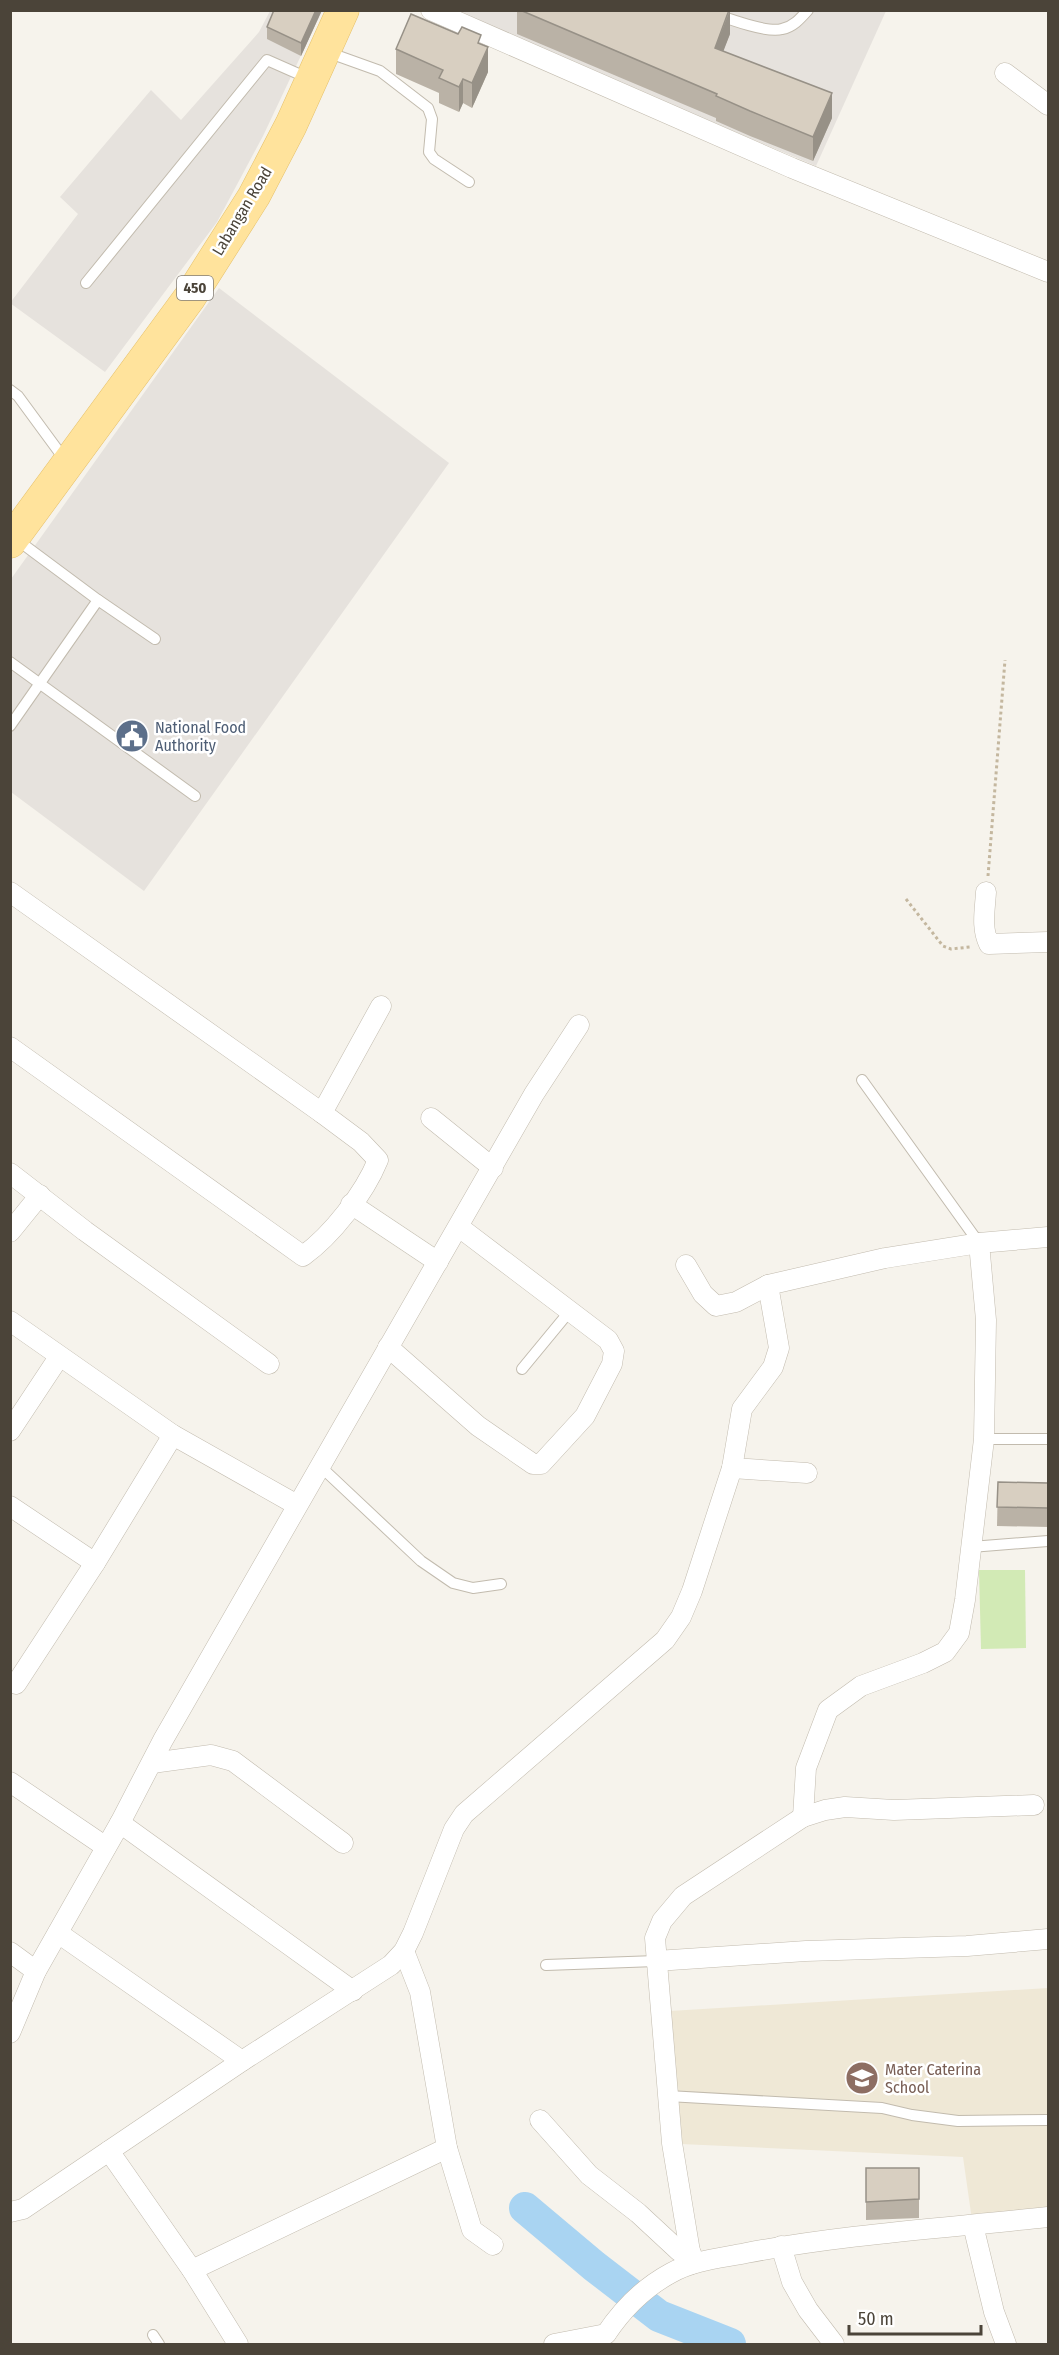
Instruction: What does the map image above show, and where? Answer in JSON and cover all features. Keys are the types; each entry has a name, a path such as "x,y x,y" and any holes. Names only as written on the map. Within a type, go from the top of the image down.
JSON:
{"main road":[{"name":"Labangan Road","path":"12,540 66,463 190,297 254,196 291,125 343,10"}],"street":[{"path":"430,10 792,168 1048,272"},
{"path":"1005,73 1048,105"},
{"path":"10,892 322,1113 360,1142 378,1160 370,1179 321,1243 303,1256 10,1047"},
{"path":"986,892 984,926 989,944 1048,942"},
{"path":"322,1113 381,1006"},
{"path":"10,2033 36,1971 152,1762 534,1094 579,1025"},
{"path":"431,1118 493,1168"},
{"path":"10,1173 85,1231 269,1364"},
{"path":"10,1232 40,1195"},
{"path":"351,1204 438,1262"},
{"path":"388,1347 478,1426 533,1464 541,1464 585,1416 612,1364 614,1351 608,1340 459,1227"},
{"path":"686,1265 703,1294 716,1306 736,1302 768,1285 885,1258 979,1244 1048,1237"},
{"path":"803,1817 806,1768 828,1710 861,1686 923,1663 945,1652 959,1633 984,1439 986,1320 979,1244"},
{"path":"17,2210 391,1965 404,1951 413,1933 454,1829 464,1814 665,1640 681,1617 732,1468 742,1409 773,1367 779,1348 768,1285"},
{"path":"10,1321 172,1435 297,1506"},
{"path":"10,1431 59,1357"},
{"path":"16,1684 95,1563 172,1435"},
{"path":"732,1468 807,1473"},
{"path":"10,1506 95,1563"},
{"path":"152,1762 211,1755 233,1761 343,1843"},
{"path":"10,1782 106,1846"},
{"path":"692,2259 675,2162 656,1961 655,1938 662,1921 683,1896 803,1817 825,1810 845,1807 894,1810 1034,1805"},
{"path":"120,1823 353,1990"},
{"path":"58,1933 242,2061"},
{"path":"656,1961 967,1946 1048,1939"},
{"path":"404,1951 420,1992 447,2148 472,2229 493,2245"},
{"path":"10,1952 36,1971"},
{"path":"540,2120 590,2175 638,2213 679,2251 692,2259"},
{"path":"192,2270 447,2148"},
{"path":"109,2151 192,2270 238,2344"},
{"path":"554,2344 608,2339 619,2313 692,2259 881,2233 1048,2217"},
{"path":"974,2225 993,2312 1006,2344"},
{"path":"782,2246 792,2282 808,2310 834,2344"}],"lane":[{"path":"705,10 748,25 780,30 797,23 808,10"},
{"path":"324,51 380,71 428,108 432,119 429,152 434,159 469,182"},
{"path":"86,283 267,60 311,80"},
{"path":"10,390 18,396 66,463"},
{"path":"12,540 155,639"},
{"path":"10,726 98,600"},
{"path":"10,662 195,796"},
{"path":"862,1080 979,1244"},
{"path":"522,1369 569,1312"},
{"path":"984,1439 1048,1439"},
{"path":"320,1466 421,1561 453,1583 473,1588 501,1584"},
{"path":"971,1547 1048,1541"},
{"path":"546,1965 656,1961"},
{"path":"668,2096 882,2108 912,2115 958,2121 1048,2120"}],"path":[{"path":"986,892 1005,660"},
{"path":"906,900 943,946 951,949 989,944"}],"shaded area":[{"path":"270,11 322,11 263,136 217,222 105,372 10,303 78,214 60,197 151,90 181,120 259,32"},
{"path":"448,11 886,11 816,166"},
{"path":"219,288 449,463 144,891 11,792 11,579"},
{"name":"Mater Caterina School","path":"1048,1988 1048,2212 972,2220 963,2157 681,2144 670,2011"}],"green space":[{"path":"979,1570 1025,1570 1026,1648 981,1649"}],"building":[{"path":"274,10 316,10 301,43 267,27"},
{"path":"520,10 729,10 715,48 832,93 813,137"},
{"path":"411,14 458,34 462,27 481,35 478,43 488,47 472,83 463,79 459,87 439,78 443,70 396,49"},
{"path":"998,1482 1048,1483 1048,1508 997,1507"},
{"path":"866,2168 919,2168 919,2199 866,2202"}],"waterway":[{"path":"525,2208 594,2266 659,2316 730,2344"}],"place":[{"name":"National Food Authority","path":"132,736"},
{"name":"Mater Caterina School","path":"862,2078"}]}
